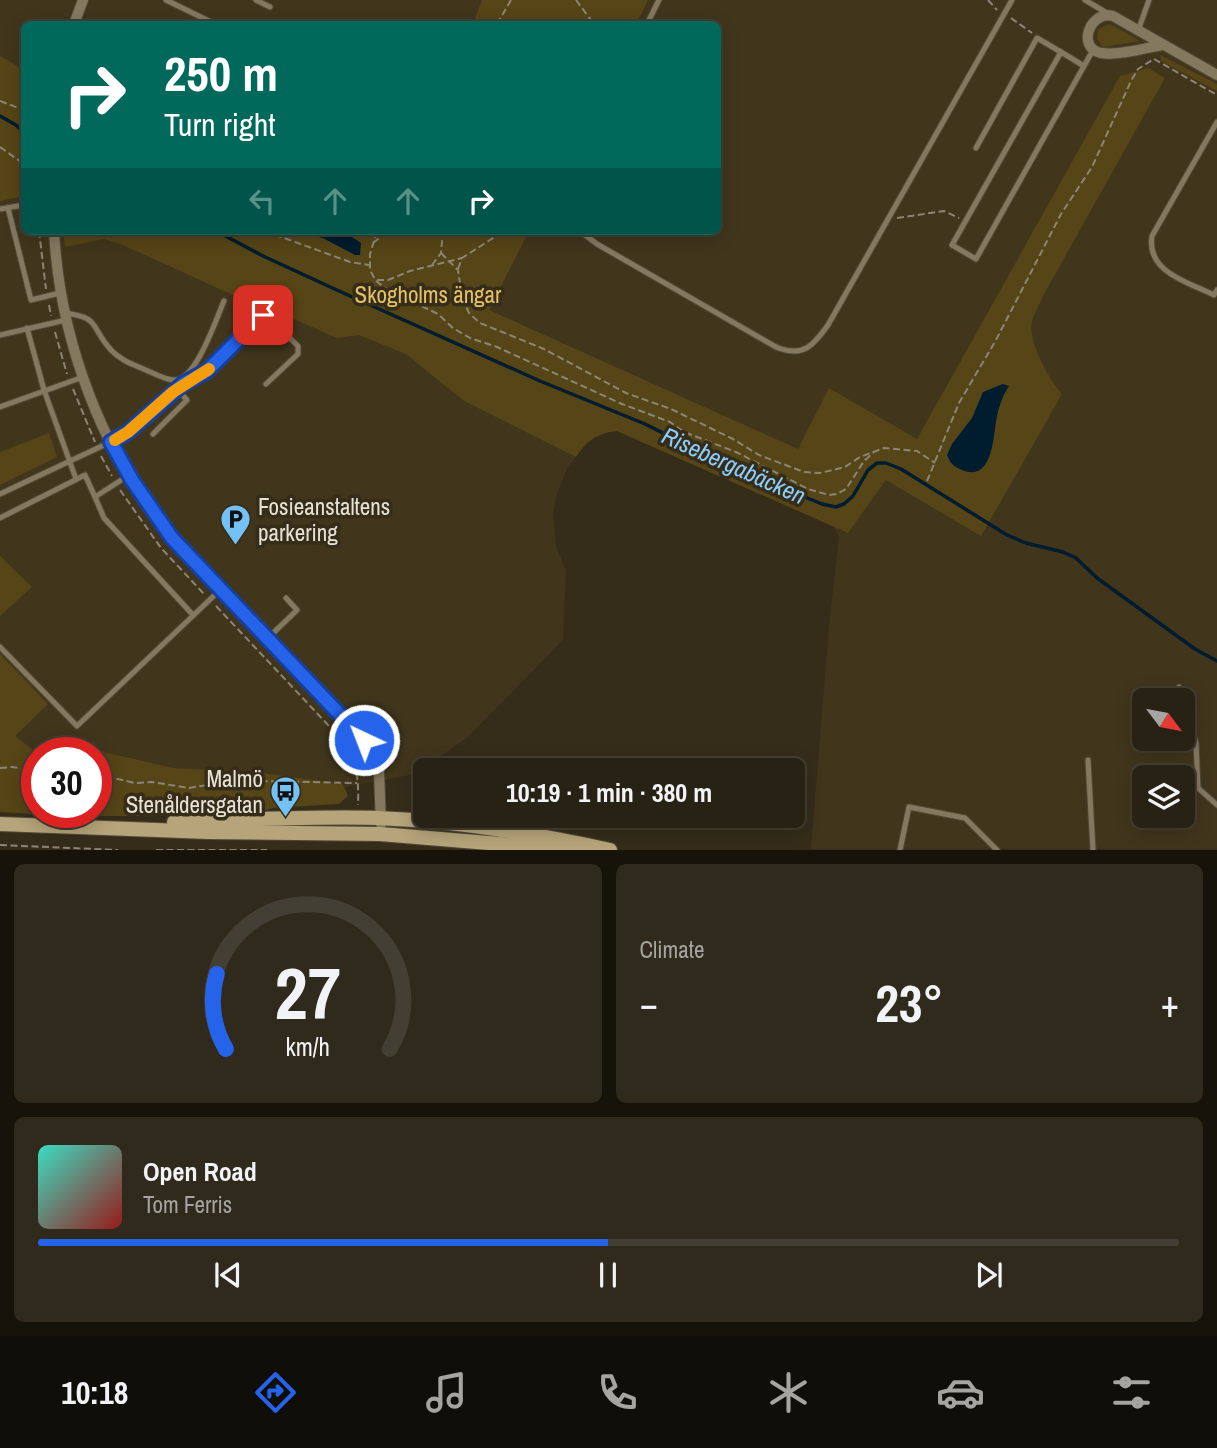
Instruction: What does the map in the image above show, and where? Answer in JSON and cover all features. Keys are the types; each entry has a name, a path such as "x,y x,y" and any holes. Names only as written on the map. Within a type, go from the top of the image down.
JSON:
{"main road":[{"path":"112,825 286,818 381,818 552,837 610,849"},
{"path":"0,824 21,825"},
{"path":"112,828 380,834 573,849"}],"street":[{"path":"75,21 83,0"},
{"path":"1158,46 1104,54 1093,50 1087,39 1091,25 1101,15 1113,16 1158,46 1217,75"},
{"path":"54,235 65,316 83,377 111,442 129,475 172,538 364,740 379,772 380,834"}],"lane":[{"path":"166,0 209,21"},
{"path":"256,0 270,7"},
{"path":"648,21 659,0"},
{"path":"585,235 776,347 788,352 798,352 818,339 828,325 1012,0"},
{"path":"1085,0 1113,16"},
{"path":"1138,31 1149,0"},
{"path":"976,148 1037,38 1084,66"},
{"path":"1061,52 952,245 976,259 1093,50"},
{"path":"1217,122 1152,236 1151,244 1152,253 1161,268 1214,295 1217,290"},
{"path":"0,209 21,206"},
{"path":"8,208 31,300 60,293"},
{"path":"0,335 65,316 83,315 92,320 105,344 126,362 174,380 185,377 195,365 224,301"},
{"path":"0,494 128,432 177,389 207,371 258,318 267,315 299,350 266,384"},
{"path":"27,328 44,390 76,480"},
{"path":"0,407 83,377"},
{"path":"153,434 187,400 177,389"},
{"path":"0,518 85,475 104,517 193,615"},
{"path":"94,497 129,475"},
{"path":"0,647 77,726 220,590"},
{"path":"267,639 297,610 286,598"},
{"path":"1179,687 1196,743 1198,788 1217,805"},
{"path":"1088,760 1093,849"},
{"path":"900,849 909,807 965,818 997,849"}],"path":[{"path":"499,21 512,0"},
{"path":"576,0 592,21"},
{"path":"988,0 1004,14 1025,26 1037,38"},
{"path":"927,481 937,451 959,403 1006,321 1061,214 1092,167 1131,81 1138,69 1154,60 1158,46"},
{"path":"1154,60 1217,95"},
{"path":"0,101 21,109"},
{"path":"0,147 21,162"},
{"path":"889,219 944,211 965,222"},
{"path":"276,235 350,262 370,265"},
{"path":"376,235 370,270 376,280 388,290 438,314 453,328 470,338 497,347 622,404 670,422 684,432 736,453 785,478 829,495 846,489 864,461 874,452"},
{"path":"373,243 383,235"},
{"path":"432,265 441,253 443,235"},
{"path":"376,280 396,278 462,258 498,235"},
{"path":"441,253 458,270"},
{"path":"462,258 458,270 462,297 469,313 480,323 544,349 626,393 671,409 733,439 759,455 804,472 820,473 845,467 884,448 917,451 935,463"},
{"path":"0,768 21,768"},
{"path":"112,778 135,783 152,782 189,788 207,785 232,789 257,781 358,783"},
{"path":"0,845 118,849"},
{"path":"156,849 267,849"}],"shaded area":[{"path":"0,0 1217,0 1217,849 811,849 839,536 834,527 822,521 616,431 602,432 585,444 567,469 557,494 553,514 556,547 566,570 563,640 468,737 438,758 413,758 413,774 277,800 112,756 112,737 21,737 21,809 0,808"}],"green space":[{"path":"482,0 648,0 638,21 474,21"},
{"path":"1110,24 1140,41 1103,47 1097,39 1098,29"},
{"path":"1160,55 1217,84 1217,91 1161,61"},
{"path":"0,56 21,68 21,197 0,201"},
{"name":"Skogholms ängar","path":"1148,68 1165,78 1034,315 1031,330 1036,349 1062,394 981,536 886,480 848,533 617,431 593,439 576,457 464,401 406,354 359,335 337,338 246,298 243,305 234,301 235,296 104,239 65,247 64,235 527,235 489,310 798,449 829,388 917,439 1120,76"},
{"path":"49,433 57,457 0,485 0,452"},
{"path":"0,556 32,587 0,616"},
{"path":"0,654 48,704 15,736 21,741 21,813 0,812"},
{"path":"112,754 173,768 254,772 343,784 348,796 339,804 181,816 112,816"}],"water":[{"path":"310,235 349,235 361,243 360,255 355,255 323,238"},
{"path":"1003,384 1009,386 999,408 993,444 986,463 980,470 973,472 957,468 947,455 952,444 972,418 983,392"}],"waterway":[{"name":"Risebergabäcken","path":"0,116 21,130"},
{"name":"Risebergabäcken","path":"224,235 339,291 540,381 645,424 721,462 752,472 771,483 822,504 836,507 844,504 853,496 868,470 877,463 886,463 901,469 1007,535 1076,558 1097,578 1195,649 1217,661"}],"slow traffic":[{"path":"115,440 183,384 209,369"}],"place":[{"name":"Fosieanstaltens parkering","path":"235,546"},
{"name":"Malmö Stenåldersgatan","path":"286,818"}],"route":[{"path":"263,315 207,371 183,384 128,432 111,442 132,480 172,538 364,740"}]}
